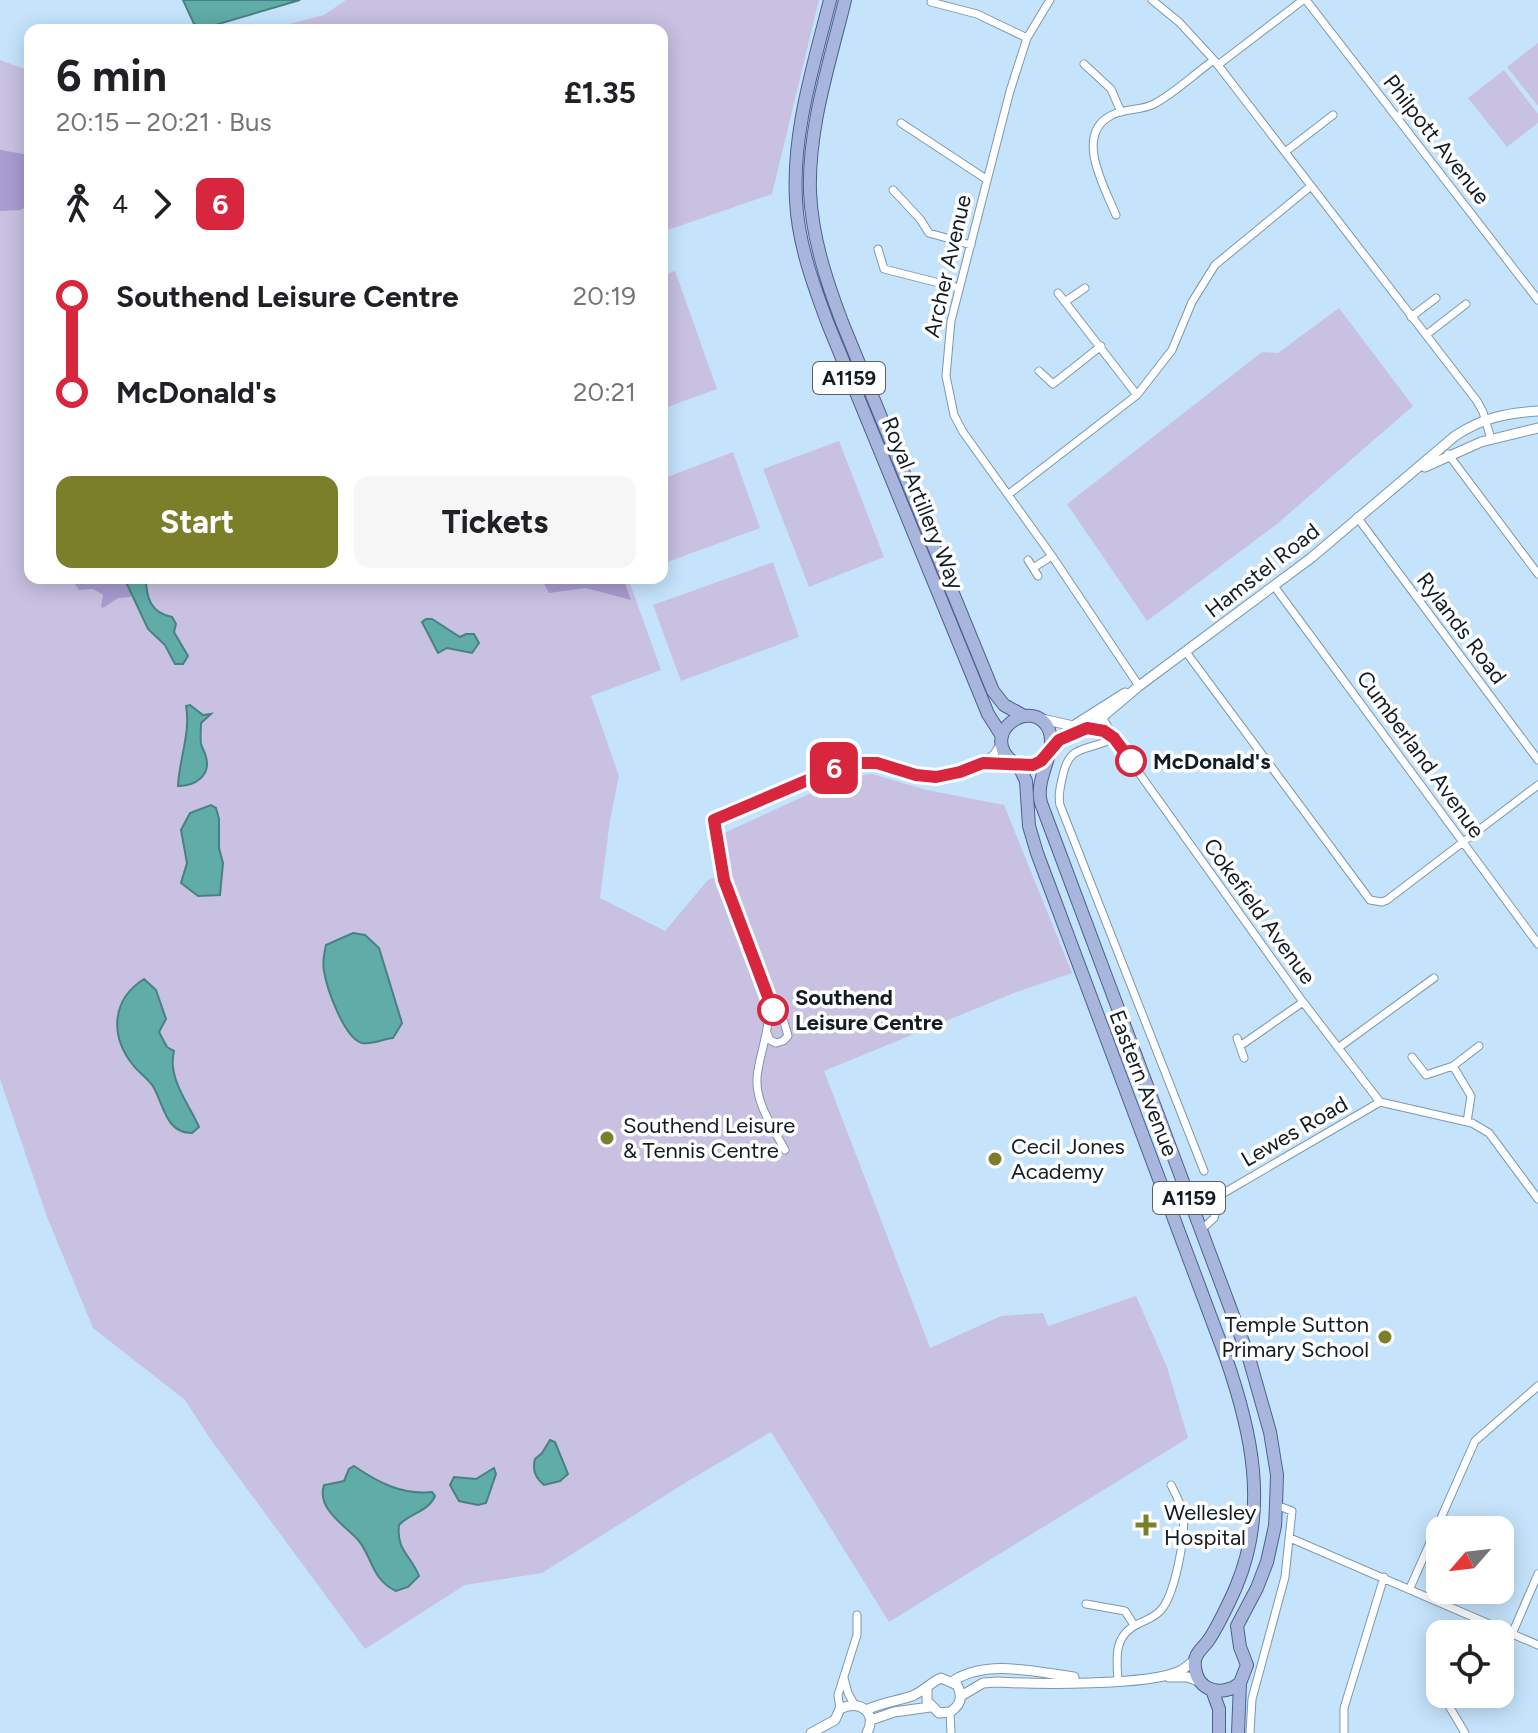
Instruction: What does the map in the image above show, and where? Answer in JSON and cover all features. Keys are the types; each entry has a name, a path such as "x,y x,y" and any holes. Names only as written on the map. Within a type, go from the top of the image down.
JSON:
{"main road":[{"name":"Royal Artillery Way","path":"830,0 803,117 797,158 796,199 810,277 1001,740"},
{"name":"Royal Artillery Way","path":"845,0 824,82 812,156 812,213 821,263 842,322 993,691 1004,705 1028,716"},
{"path":"1001,740 1010,722 1028,716 1043,722 1049,732 1048,753 1033,765 1016,764"},
{"name":"Eastern Avenue","path":"1001,740 1003,751 1016,764 1026,781 1029,826 1037,853 1225,1355 1246,1420 1256,1486 1251,1539 1235,1589 1195,1660"},
{"name":"Eastern Avenue","path":"1048,753 1040,781 1040,798 1264,1407 1277,1475 1275,1526 1267,1562 1237,1626 1247,1665 1240,1683 1238,1733"},
{"path":"1207,1642 1226,1639 1240,1647"},
{"path":"1195,1660 1196,1673 1201,1682 1212,1690 1219,1709 1219,1733"},
{"path":"1212,1690 1230,1690 1240,1683"}],"street":[{"name":"Archer Avenue","path":"1050,0 1027,38 986,179 946,352 948,395 963,432 1052,556 1139,686"},
{"path":"1152,0 1179,22 1216,62 1477,401 1491,439"},
{"path":"1116,215 1094,160 1092,144 1100,125 1111,115 1150,106 1304,0"},
{"name":"Philpott Avenue","path":"1304,0 1538,300"},
{"path":"931,2 984,16 1027,38"},
{"path":"1084,64 1111,89 1121,112"},
{"path":"1285,152 1333,115"},
{"path":"901,123 986,179"},
{"path":"1009,494 1137,395 1172,350 1192,302 1215,265 1311,186"},
{"path":"893,190 929,233 971,245"},
{"path":"878,249 884,269 959,288"},
{"path":"1066,301 1085,288"},
{"path":"1058,293 1137,395"},
{"path":"1411,317 1436,298"},
{"path":"1426,335 1466,304"},
{"path":"1039,371 1053,384 1101,346"},
{"name":"Hamstel Road","path":"1048,753 1059,740 1104,716 1139,686 1274,586 1443,445 1485,419 1538,411"},
{"name":"Hamstel Road","path":"1405,479 1448,454 1491,439 1538,428"},
{"path":"1443,445 1538,574"},
{"name":"Rylands Road","path":"1357,517 1538,760"},
{"path":"1033,568 1052,556"},
{"path":"1028,560 1038,576"},
{"name":"Cumberland Avenue","path":"1274,586 1538,944"},
{"path":"1186,652 1365,897 1377,903 1387,900 1538,785"},
{"name":"Hamstel Road","path":"1086,724 1111,702 1139,686"},
{"path":"1028,716 1073,726 1086,724 1114,738"},
{"name":"Cokefield Avenue","path":"1104,716 1114,738 1303,1002 1380,1102"},
{"path":"1114,738 1067,758 1059,791 1060,805 1204,1171"},
{"path":"767,1032 770,1040 776,1043 788,1036 784,1022 768,1002 724,880 714,820 848,763 877,763 916,775 936,777 960,772 983,763 994,754 1001,740"},
{"path":"983,763 1016,764"},
{"path":"1338,1048 1434,978"},
{"path":"768,1002 758,1090 767,1116 785,1150"},
{"path":"1244,1058 1238,1042 1303,1002"},
{"path":"1412,1057 1425,1075 1453,1066 1479,1046"},
{"path":"1453,1066 1471,1096 1467,1122"},
{"path":"1380,1102 1467,1122 1489,1133 1538,1199"},
{"name":"Lewes Road","path":"1201,1230 1214,1218 1222,1194 1380,1102"},
{"path":"1410,1588 1475,1441 1538,1386"},
{"path":"1118,1681 1117,1648 1121,1637 1134,1625 1154,1616 1166,1603 1183,1543 1183,1514 1171,1485"},
{"name":"Eastern Avenue","path":"1250,1733 1250,1708 1285,1577 1290,1538 1292,1511 1276,1505"},
{"path":"1290,1538 1481,1620"},
{"path":"1514,1629 1538,1574"},
{"path":"1344,1733 1342,1716 1350,1683 1384,1577"},
{"path":"1086,1604 1125,1611 1134,1625"},
{"path":"811,1733 835,1720 840,1709 838,1695 857,1635 857,1615"},
{"path":"1514,1635 1538,1645"},
{"path":"927,1689 930,1707 939,1713 950,1712 956,1709 961,1696 983,1683 1118,1681 1155,1677 1178,1672 1195,1660"},
{"path":"953,1681 965,1673 983,1668 1105,1681"},
{"path":"844,1676 854,1704 869,1715 930,1707"},
{"path":"1155,1677 1188,1677 1201,1682"},
{"path":"869,1715 927,1689 935,1680 953,1681 961,1696"},
{"path":"840,1709 854,1704"},
{"path":"1450,1708 1465,1733"},
{"path":"950,1712 951,1733"},
{"path":"867,1733 869,1715"},
{"path":"835,1720 838,1732"}],"shaded area":[{"path":"183,0 300,0 219,24 194,24"},
{"path":"346,0 819,0 772,194 668,230 668,24 289,24 324,15"},
{"path":"1538,43 1538,106 1507,67"},
{"path":"0,60 24,69 24,584 630,584 661,670 591,696 619,776 600,898 665,931 708,880 728,872 724,833 844,778 872,774 927,790 1004,805 1072,973 1014,993 824,1071 930,1348 1001,1316 1043,1313 1048,1326 1136,1296 1167,1367 1188,1438 889,1622 771,1432 542,1573 465,1585 365,1649 185,1400 93,1328 47,1217 0,1079"},
{"path":"1504,70 1538,114 1538,123 1507,147 1468,98"},
{"path":"0,150 24,154 24,208 0,211"},
{"path":"675,271 717,389 668,407 668,274"},
{"path":"1339,308 1413,406 1277,524 1147,621 1067,504 1262,352 1278,353"},
{"path":"839,441 884,557 809,587 763,469"},
{"path":"733,452 760,528 668,562 668,477"},
{"path":"773,562 799,637 681,681 653,605"},
{"path":"75,584 129,584 132,594 118,598 103,608 103,595 93,589 79,590"},
{"path":"127,584 146,584 151,604 159,612 172,617 176,624 174,632 188,656 183,664 175,664 165,645 148,629"},
{"path":"544,584 625,584 631,600 586,588 549,593"},
{"path":"432,619 460,637 474,634 479,643 472,653 447,648 438,653 422,622"},
{"path":"190,705 203,715 211,714 201,723 201,744 207,763 204,774 196,782 178,786 187,726 186,706"},
{"path":"211,805 216,808 219,819 219,848 223,863 220,895 198,896 181,883 187,863 181,830 190,813"},
{"path":"353,933 365,935 379,948 402,1023 393,1038 374,1043 362,1043 355,1039 343,1023 333,1000 323,968 326,945"},
{"path":"144,979 156,990 166,1019 159,1032 167,1047 174,1051 176,1081 199,1127 192,1133 183,1132 171,1124 154,1088 133,1065 120,1042 120,1008 125,997"},
{"path":"550,1440 555,1442 568,1474 560,1481 544,1485 535,1474 534,1463"},
{"path":"354,1466 391,1486 411,1492 432,1492 435,1496 428,1506 399,1525 402,1547 419,1576 408,1587 396,1591 382,1581 359,1541 324,1502 324,1485 344,1481 349,1469"},
{"path":"494,1468 496,1474 486,1503 478,1505 459,1501 450,1485 454,1477 476,1479"}],"bus line":[{"name":"6","path":"773,1010 724,880 714,820 839,765 857,761 877,763 916,775 936,777 983,763 1033,765 1041,761 1059,740 1087,728 1104,731 1114,738 1131,761"}],"place":[{"name":"McDonald's","path":"1131,761"},
{"name":"Southend Leisure Centre","path":"773,1010"},
{"name":"Southend Leisure & Tennis Centre","path":"607,1138"},
{"name":"Cecil Jones Academy","path":"995,1159"},
{"name":"Temple Sutton Primary School","path":"1385,1337"},
{"name":"Wellesley Hospital","path":"1146,1525"}]}
